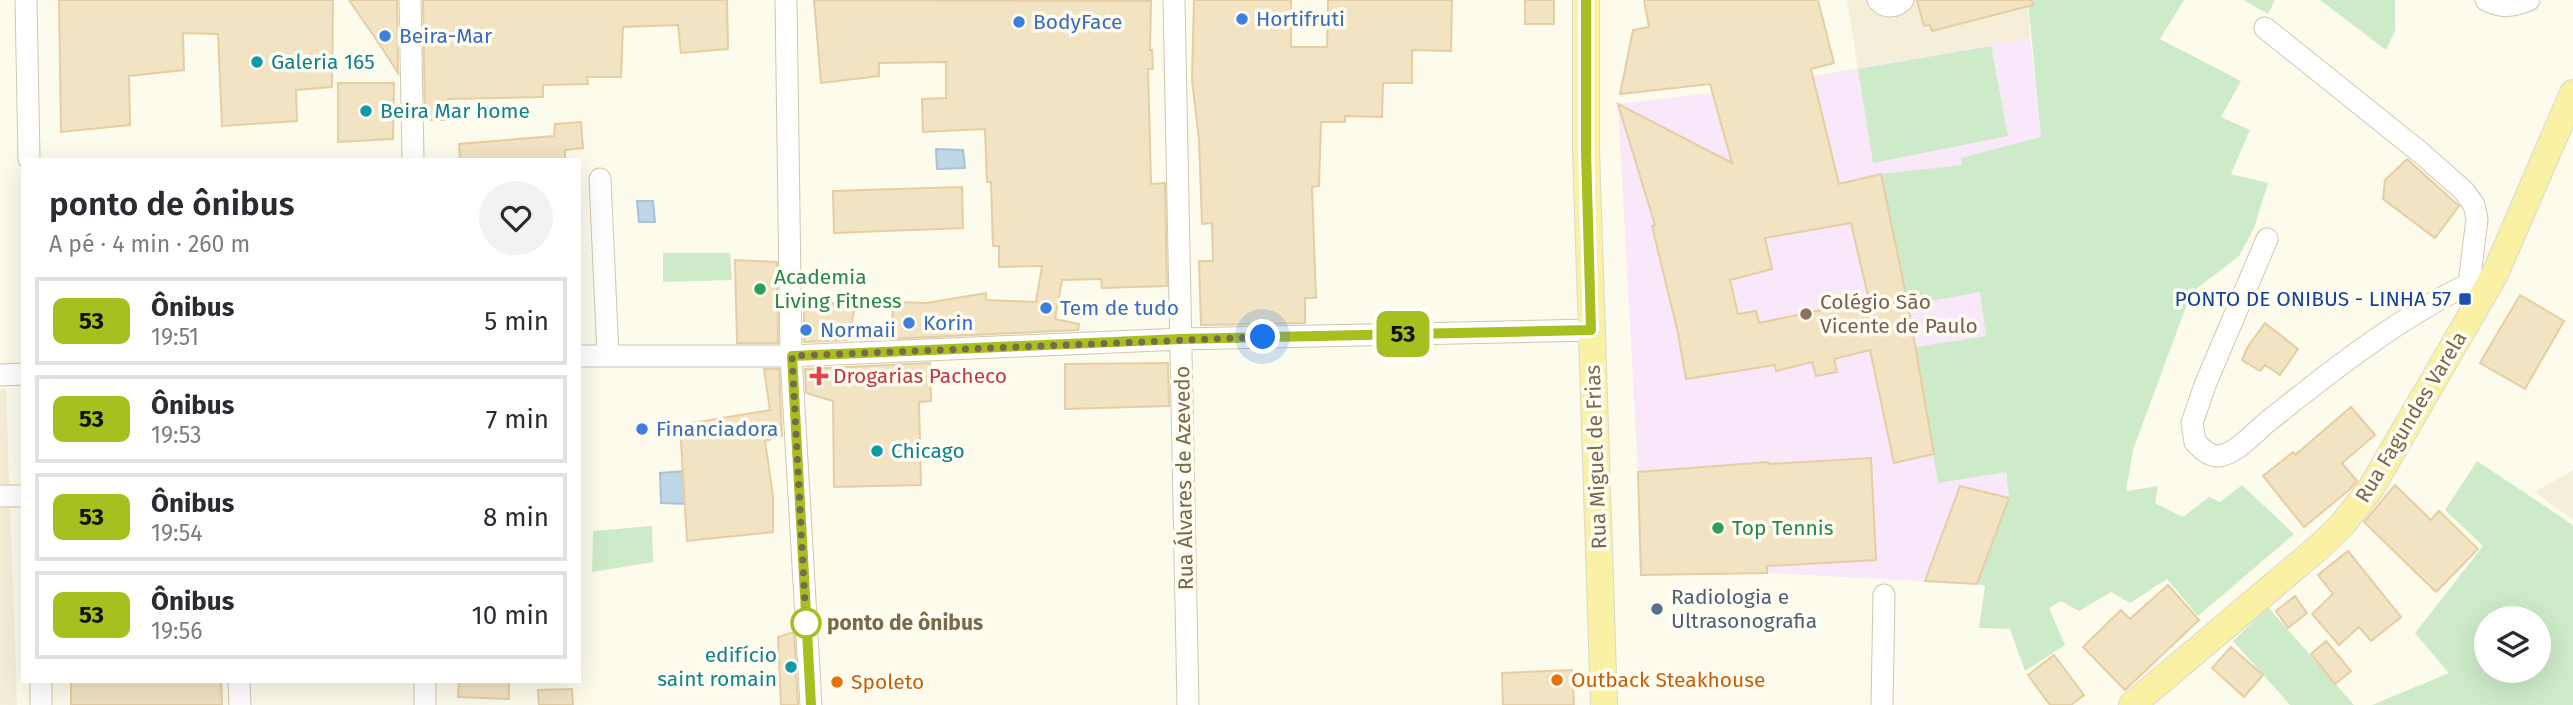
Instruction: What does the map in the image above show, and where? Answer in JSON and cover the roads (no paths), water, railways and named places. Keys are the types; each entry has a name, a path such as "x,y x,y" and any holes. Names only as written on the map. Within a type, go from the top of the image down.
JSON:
{"main road":[{"name":"Rua Miguel de Frias","path":"1586,0 1586,151 1605,705"},
{"name":"Rua Fagundes Varela","path":"2133,705 2300,563 2351,515 2371,488 2477,288 2503,258 2572,100"}],"street":[{"path":"26,0 29,158"},
{"path":"410,0 412,158"},
{"path":"786,0 792,356 811,705"},
{"name":"Rua Álvares de Azevedo","path":"1174,0 1188,705"},
{"path":"1878,0 1886,6 1903,0"},
{"path":"2486,0 2499,6 2516,5 2529,0"},
{"path":"2265,28 2421,153 2463,191 2474,205 2477,219 2477,288 2416,312 2315,383 2243,442 2216,456 2207,453 2195,442 2192,423 2224,337 2267,239"},
{"path":"600,179 608,356"},
{"path":"581,356 792,356 1181,339 1591,330"},
{"path":"0,375 21,374"},
{"path":"0,496 21,496"},
{"path":"1882,705 1885,595"},
{"path":"41,683 41,705"},
{"path":"239,683 240,705"},
{"path":"425,683 425,705"}],"water":[{"path":"936,149 963,150 965,168 937,169"},
{"path":"637,201 653,201 655,222 639,222"},
{"path":"685,471 689,504 661,503 660,473"}],"place":[{"name":"Hortifruti","path":"1242,19"},
{"name":"BodyFace","path":"1019,22"},
{"name":"Beira-Mar","path":"385,36"},
{"name":"Galeria 165","path":"257,62"},
{"name":"Beira Mar home","path":"366,111"},
{"name":"Academia Living Fitness","path":"760,289"},
{"name":"PONTO DE ONIBUS - LINHA 57","path":"2465,299"},
{"name":"Tem de tudo","path":"1046,308"},
{"name":"Colégio São Vicente de Paulo","path":"1806,314"},
{"name":"Korin","path":"909,323"},
{"name":"Normaii","path":"806,330"},
{"name":"Drogarias Pacheco","path":"819,376"},
{"name":"Financiadora","path":"642,429"},
{"name":"Chicago","path":"877,451"},
{"name":"Top Tennis","path":"1718,528"},
{"name":"Radiologia e Ultrasonografia","path":"1657,609"},
{"name":"ponto de ônibus","path":"806,623"},
{"name":"edifício saint romain","path":"791,667"},
{"name":"Outback Steakhouse","path":"1557,680"},
{"name":"Spoleto","path":"837,682"}]}
